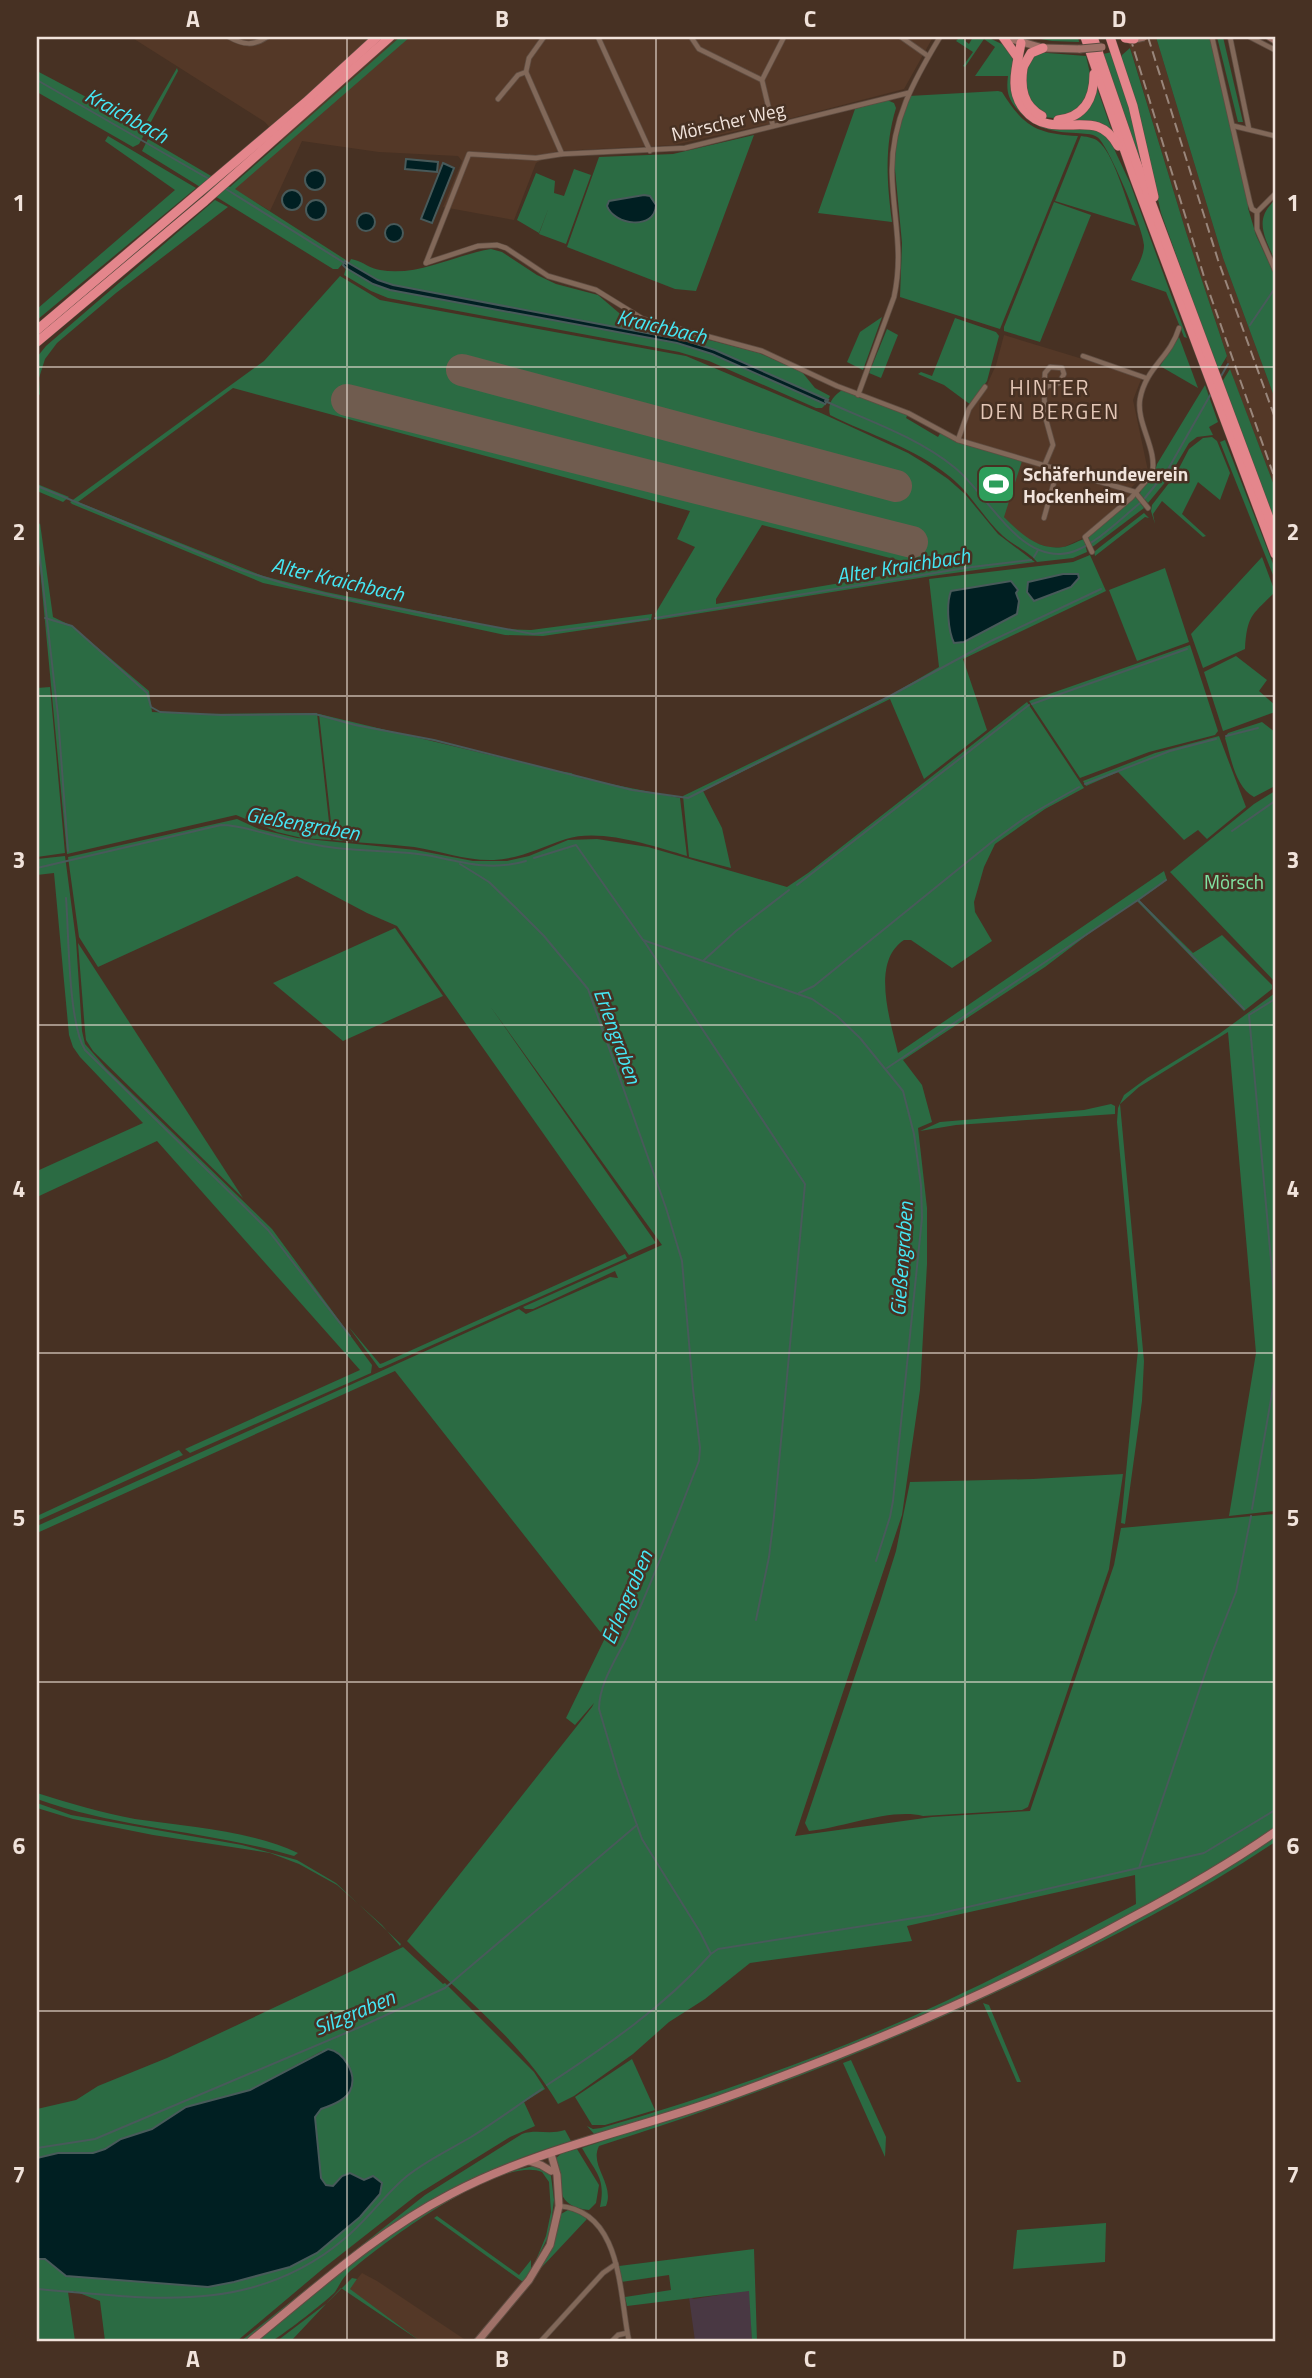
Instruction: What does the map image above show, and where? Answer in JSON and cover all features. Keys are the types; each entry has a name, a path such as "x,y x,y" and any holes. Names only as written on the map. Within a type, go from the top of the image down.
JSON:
{"highway":[{"path":"225,178 377,37"},
{"path":"37,330 200,199 390,37"},
{"path":"1003,37 1021,62"},
{"path":"1085,37 1133,177 1217,393 1275,554"},
{"path":"1093,37 1212,380"},
{"path":"1125,39 1119,60 1135,112 1158,220"},
{"path":"1119,60 1125,39"},
{"path":"1024,43 1021,85 1028,105 1047,119 1057,120 1077,115 1089,103 1094,90 1094,65"},
{"path":"1043,48 1031,53 1021,62 1015,80 1016,93 1022,107 1029,115 1051,125 1083,124 1104,130 1116,142 1133,177"},
{"path":"38,345 200,199"},
{"path":"1217,393 1275,534"}],"main road":[{"path":"251,2341 367,2247 422,2209 488,2175 788,2075 923,2020 1099,1936 1202,1879 1275,1832"}],"street":[{"path":"229,37 247,44 255,44 267,37"},
{"path":"544,37 529,58 526,72 562,154"},
{"path":"598,37 650,152"},
{"path":"691,37 699,49 762,80"},
{"path":"773,126 762,80 784,37"},
{"path":"901,37 928,56"},
{"path":"940,37 908,93 896,130 892,158 899,239 897,281 894,297 859,395 908,413 958,440 1045,464 1137,494 1146,506"},
{"path":"1003,37 1043,48 1080,50 1102,47 1125,39"},
{"path":"1212,37 1250,203 1252,209 1257,212"},
{"path":"1230,37 1249,129"},
{"path":"1250,37 1275,50"},
{"path":"1270,37 1275,40"},
{"path":"498,99 518,75 526,72"},
{"name":"Mörscher Weg","path":"859,395 762,351 643,319 596,290 548,276 506,248 497,245 478,246 426,263 469,155 536,158 562,154 650,152 685,148 908,93"},
{"path":"1234,126 1275,136"},
{"path":"1275,194 1257,212 1257,229 1275,270"},
{"path":"1089,547 1085,537 1137,494 1153,469 1140,411 1146,378 1171,346 1179,328"},
{"path":"1083,356 1146,378"},
{"path":"1044,390 1059,383 1064,374 1062,368 1051,367 1045,373 1044,390 1045,416 1053,445 1045,464"},
{"path":"958,440 969,409 985,387"},
{"path":"1044,518 1058,468"},
{"path":"551,2154 557,2175 553,2175"},
{"path":"478,2341 537,2269 550,2245 559,2206 553,2175 546,2167 529,2161"},
{"path":"559,2206 576,2209 589,2217 610,2243 629,2341"},
{"path":"541,2341 603,2273 616,2264"},
{"path":"612,2341 618,2335 627,2333"}],"shaded area":[{"path":"131,37 933,37 904,89 674,145 557,151 536,163 514,220 443,207 462,161 458,156 379,152 302,141 270,211 234,189 284,145 265,122"},
{"path":"1127,37 1156,37 1223,258 1275,399 1275,488 1226,359"},
{"path":"1004,335 1142,377 1133,400 1148,471 1128,491 1129,498 1081,539 1064,547 1048,547 1035,543 1022,535 1004,517 959,439 974,404 985,389 996,365"},
{"path":"362,2273 467,2341 420,2341 349,2289"},
{"path":"750,2290 752,2341 695,2341 689,2297 694,2299"}],"green space":[{"path":"400,37 410,37 235,189 346,260 338,269 333,269 142,151 148,139 230,187"},
{"path":"960,37 969,44 973,37 984,39 965,67 963,66 973,52 956,41"},
{"path":"987,37 1014,53 1031,120 1093,128 1109,138 1130,183 1187,338 1184,337 1166,292 1131,280 1143,254 1144,245 1125,188 1102,143 1092,135 1052,130 1031,121 1018,110 1010,98 1008,76 975,76 995,47 984,39"},
{"path":"1029,37 1078,37 1079,42 1052,41"},
{"path":"1156,37 1210,37 1250,203 1248,208 1256,235 1275,276 1275,399 1223,258"},
{"path":"1217,37 1223,37 1243,122 1238,122"},
{"path":"1130,48 1227,356 1218,371 1161,213 1139,116 1122,61 1122,55"},
{"path":"1035,52 1086,56 1092,82 1081,109 1055,118 1035,111 1029,103 1025,81 1026,70"},
{"path":"1112,52 1132,111 1146,176 1103,54"},
{"path":"177,68 178,71 139,144 133,147 37,92 37,71 143,127"},
{"path":"1019,82 1023,100 1028,108 1042,118 1060,122 1069,121 1085,112 1097,88 1113,134 1095,125 1068,125 1038,119 1023,105"},
{"path":"1002,92 1025,121 1033,126 1052,133 1078,136 1000,329 900,297 902,243 894,159 900,124 909,96"},
{"path":"887,100 894,103 896,108 888,165 892,222 818,213 855,109"},
{"path":"754,135 696,291 675,289 567,247 599,157 673,154"},
{"path":"108,136 196,188 37,320 37,309 175,190 105,141"},
{"path":"1081,136 1097,140 1106,151 1136,226 1055,201"},
{"path":"574,169 591,175 566,244 539,234 549,207 539,233 517,220 536,173 555,181 554,193 564,196"},
{"path":"215,200 228,207 116,293 57,343 45,359 39,378 40,394 37,398 37,357 46,346"},
{"path":"1275,200 1275,261 1265,236 1263,222 1268,207"},
{"path":"1054,202 1091,215 1040,342 1004,331 1004,327"},
{"path":"491,249 502,252 556,284 598,295 625,318 759,353 802,372 815,388 830,396 828,400 715,350 684,340 393,285 378,280 349,263 351,259 377,269 408,271"},
{"path":"346,268 373,284 391,290 688,345 826,404 822,408 816,408 709,361 679,352 388,298 344,275"},
{"path":"340,276 380,300 686,356 908,453 948,479 965,494 998,534 1035,562 657,620 655,614 695,547 677,539 690,511 233,388 78,502 263,576 504,629 531,630 652,614 651,620 543,636 505,635 263,583 70,502 264,361","holes":["762,525 929,568 716,604 716,599"]},
{"path":"882,317 863,370 847,362 860,332"},
{"path":"955,318 996,332 999,336 987,381 971,405 944,385 918,374 921,372 932,376"},
{"path":"887,329 898,335 881,378 869,373"},
{"path":"1179,337 1198,388 1160,366"},
{"path":"1230,369 1275,488 1275,523 1222,382"},
{"path":"1205,385 1218,422 1209,427 1213,435 1197,437 1189,443 1167,480 1148,503 1140,494 1141,490"},
{"path":"842,390 908,414 906,418 938,437 941,432 956,442 1022,461 1004,517 1023,535 1045,546 1063,547 1084,539 1087,552 1073,558 1037,562 1003,536 964,490 936,466 830,415 829,407"},
{"path":"1212,437 1217,441 1230,473 1220,500 1198,482 1182,514 1206,536 1203,537 1162,501 1153,514 1155,524 1151,511 1152,505 1176,474 1189,449 1203,438"},
{"path":"1225,440 1275,569 1275,580 1220,442"},
{"path":"37,484 69,497 63,502 37,491"},
{"path":"1135,496 1144,508 1091,548 1086,539 1090,534"},
{"path":"1144,513 1149,518 1145,517 1095,556 1094,552"},
{"path":"40,523 53,617 72,626 149,691 152,712 317,713 331,840 302,838 277,832 236,815 67,854 37,537"},
{"path":"1090,555 1106,591 963,659 987,730 924,779 890,699 703,791 722,828 731,868 689,857 683,796 889,696 939,667 929,579 1073,562","holes":["1063,574 1079,578 1071,587 1034,601 1028,582"]},
{"path":"1262,557 1275,592 1252,616 1247,629 1245,649 1203,668 1191,634"},
{"path":"1165,568 1189,642 1137,661 1109,590"},
{"path":"1190,645 1218,731 1215,735 1149,752 1080,778 1029,701"},
{"path":"1236,656 1267,680 1259,691 1275,705 1275,712 1223,731 1204,672"},
{"path":"50,687 65,853 37,857 37,688"},
{"path":"1027,702 1084,788 1045,809 995,844 984,867 974,902 975,912 992,941 952,968 911,940 904,940 894,950 885,978 888,1010 898,1053 1164,871 1167,880 1139,900 1193,953 1222,935 1272,985 1272,989 1244,1011 1137,901 1045,967 903,1060 922,1085 932,1122 918,1128 927,1208 927,1264 920,1390 902,1515 795,1836 932,1817 1030,1811 1114,1565 1121,1528 1275,1514 1275,1828 1182,1886 1062,1951 932,2013 732,2092 595,2135 587,2126 593,2129 601,2128 776,2071 862,2038 970,1990 1136,1904 1135,1875 907,1926 912,1941 750,1963 705,1999 669,2022 633,2054 574,2096 558,2104 526,2059 507,2038 407,1941 592,1707 594,1703 575,1725 566,1718 605,1638 395,1371 37,1533 37,1526 519,1309 526,1314 610,1277 618,1278 615,1271 533,1309 523,1307 662,1245 490,1006 656,1243 629,1255 397,926 297,876 98,967 79,937 68,857 237,819 259,829 297,838 416,850 473,861 507,861 529,856 568,840 597,839 648,847 787,887"},
{"path":"319,714 571,773 581,778 680,798 687,856 627,840 595,836 566,839 521,855 494,860 414,847 333,840"},
{"path":"1262,722 1275,732 1275,786 1254,797 1238,779 1225,738 1228,733"},
{"path":"1219,736 1246,807 1207,839 1198,830 1184,840 1118,772 1086,786 1083,781 1155,753"},
{"name":"Mörsch","path":"1275,791 1275,982 1170,872 1254,804"},
{"path":"65,856 85,1044 106,1068 272,1229 372,1365 371,1373 190,1453 185,1449 360,1370 157,1141 37,1197 37,1171 143,1123 80,1057 69,1035 54,873 37,875 37,859"},
{"path":"395,928 443,996 343,1041 273,983"},
{"path":"78,943 243,1198 93,1051 86,1040"},
{"path":"1275,993 1275,1511 1229,1516 1256,1353 1228,1032 1139,1087 1120,1104 1144,1361 1142,1401 1125,1524 1121,1523 1138,1350 1117,1122 1118,1108 1124,1095 1147,1078 1219,1034"},
{"path":"1111,1104 1115,1106 1115,1114 956,1125 920,1131 940,1122 1084,1110"},
{"path":"625,1254 627,1258 381,1368 348,1326 380,1364"},
{"path":"179,1450 183,1455 37,1521 37,1516"},
{"path":"1123,1474 1109,1569 1028,1807 1022,1810 881,1816 809,1831 805,1823 896,1551 910,1482"},
{"path":"37,1793 123,1817 239,1834 298,1853 294,1856 100,1817 37,1799"},
{"path":"37,1803 71,1815 242,1845 297,1860 336,1883 358,1904 337,1885 299,1864 270,1853 153,1835 73,1819 37,1808"},
{"path":"1275,1836 1275,1842 1246,1861 1155,1914 977,2001 763,2090 599,2146 597,2161 608,2198 606,2206 600,2207 601,2182 582,2148 759,2088 1081,1948"},
{"path":"403,1947 445,1983 534,2072 545,2089 524,2102 535,2126 510,2137 418,2194 237,2341 105,2341 100,2301 74,2291 68,2292 75,2341 37,2341 37,2259 208,2287 234,2282 290,2267 317,2253 360,2217 380,2194 382,2184 377,2178 364,2180 342,2176 333,2186 326,2185 321,2178 315,2117 321,2109 342,2097 351,2082 351,2076 322,2051 250,2090 200,2104 152,2129 121,2139 93,2153 58,2153 37,2158 37,2109 76,2100 98,2086 167,2058"},
{"path":"983,2003 989,2005 1021,2082 1017,2082"},
{"path":"632,2059 655,2110 605,2125 592,2125 575,2097"},
{"path":"851,2060 886,2137 885,2157 843,2063"},
{"path":"565,2130 571,2141 486,2173 406,2216 344,2260 246,2341 241,2341 425,2195 522,2134"},
{"path":"577,2149 599,2185 596,2203 589,2210 570,2205 559,2186 555,2159 562,2153"},
{"path":"535,2166 551,2176 554,2200 550,2233 534,2265 546,2236 551,2212 549,2182 542,2172 523,2170 499,2176 441,2206 363,2261 345,2276 331,2296 283,2334 271,2341 255,2341 351,2262 422,2212 497,2176"},
{"path":"568,2210 580,2213 587,2219 541,2268 553,2243 561,2214"},
{"path":"437,2216 519,2275 531,2260 531,2273 475,2341 523,2282 434,2218"},
{"path":"1106,2223 1105,2262 1013,2269 1017,2230"},
{"path":"754,2249 757,2341 752,2341 749,2291 627,2306 625,2297 671,2290 669,2275 621,2282 619,2266"},
{"path":"352,2278 357,2279 350,2289 420,2341 342,2288"},
{"path":"326,2303 291,2341 277,2341"}],"water":[{"path":"406,159 438,162 437,172 405,169"},
{"path":"443,163 454,168 432,223 421,219"},
{"path":"311,170 319,170 325,180 319,190 311,190 305,184 305,176"},
{"path":"288,190 296,190 302,200 296,210 288,210 282,204 282,196"},
{"path":"650,196 656,205 654,213 642,222 617,218 607,206 609,201"},
{"path":"312,200 320,200 326,210 320,220 312,220 306,214 306,206"},
{"path":"366,213 372,216 375,222 372,228 366,231 360,228 357,222 360,216"},
{"path":"394,224 400,227 403,233 400,239 394,242 388,239 385,233 388,227"},
{"path":"345,261 378,280 393,285 684,340 715,350 828,400 825,404 712,354 677,343 390,290 373,284 346,268 343,265"},
{"path":"1063,574 1078,574 1079,578 1071,587 1034,601 1027,592 1028,582"},
{"path":"1011,581 1018,590 1017,614 964,642 954,643 948,617 951,591"},
{"path":"328,2049 344,2059 351,2071 352,2084 345,2097 321,2109 315,2117 321,2178 326,2185 333,2186 342,2176 350,2173 364,2180 373,2176 382,2183 380,2194 360,2217 317,2253 290,2267 208,2287 66,2276 45,2259 37,2259 37,2158 58,2153 93,2153 105,2149 121,2139 152,2129 186,2107 250,2090"}],"waterway":[{"name":"Kraichbach","path":"37,80 209,179"},
{"name":"Kraichbach","path":"226,189 346,264"},
{"name":"Kraichbach","path":"1250,325 1275,288"},
{"name":"Kraichbach","path":"1220,378 1228,364"},
{"name":"Kraichbach","path":"1144,499 1167,471 1212,392"},
{"name":"Kraichbach","path":"825,401 892,430 940,456 966,478 1015,534 1044,552 1070,553 1081,548 1102,535 1140,503"},
{"name":"Alter Kraichbach","path":"37,486 241,570 292,586 348,599 533,634 648,619"},
{"path":"37,532 58,716 68,851"},
{"name":"Alter Kraichbach","path":"1034,557 1038,550"},
{"name":"Alter Kraichbach","path":"655,618 1031,560"},
{"path":"45,618 72,626 147,693 151,707 160,712 221,715 315,714 355,725 434,740 632,790 688,798 890,696 991,641 1101,589"},
{"path":"1032,704 1187,649"},
{"path":"797,885 1029,705"},
{"path":"1226,736 1258,728"},
{"path":"1085,784 1170,751 1216,739"},
{"path":"799,993 814,986 993,841 1026,817 1079,787"},
{"path":"1232,831 1275,801"},
{"name":"Gießengraben","path":"37,868 221,825 327,847 420,854 479,865 526,861"},
{"name":"Gießengraben","path":"534,858 576,845 643,940 812,999 837,1016 860,1038 903,1091 914,1134 921,1185 922,1218 893,1501 876,1561"},
{"name":"Erlengraben","path":"460,864 489,882 517,909 544,936 588,989 666,1208 682,1261 699,1461 647,1592 605,1680 599,1709 642,1839 711,1954 718,1949 933,1915 1204,1853 1275,1810"},
{"path":"1138,900 1166,880"},
{"path":"704,960 789,890"},
{"path":"66,898 72,999 79,1037 85,1050 268,1230 350,1336"},
{"path":"887,1068 1138,900 1244,1009"},
{"path":"644,941 805,1184 774,1516 756,1620"},
{"path":"1275,999 1249,1015 1275,1305"},
{"path":"1252,1509 1275,1376"},
{"path":"1139,1868 1212,1653 1236,1592 1251,1516"},
{"name":"Silzgraben","path":"37,2148 95,2139 360,2027 445,1988 637,1825"},
{"path":"547,2085 654,2009 710,1955"},
{"path":"37,2289 157,2298 196,2297 234,2292 272,2281 308,2265 360,2225 399,2183 415,2170 542,2089"}],"runway":[{"path":"462,370 896,486"},
{"path":"347,400 912,542"}],"railway":[{"path":"1130,37 1206,283 1275,479"},
{"path":"1148,37 1218,260 1275,418"}],"place":[{"name":"Schäferhundeverein Hockenheim","path":"996,484"}],"district":[{"name":"HINTER DEN BERGEN","path":"1050,399"}]}
